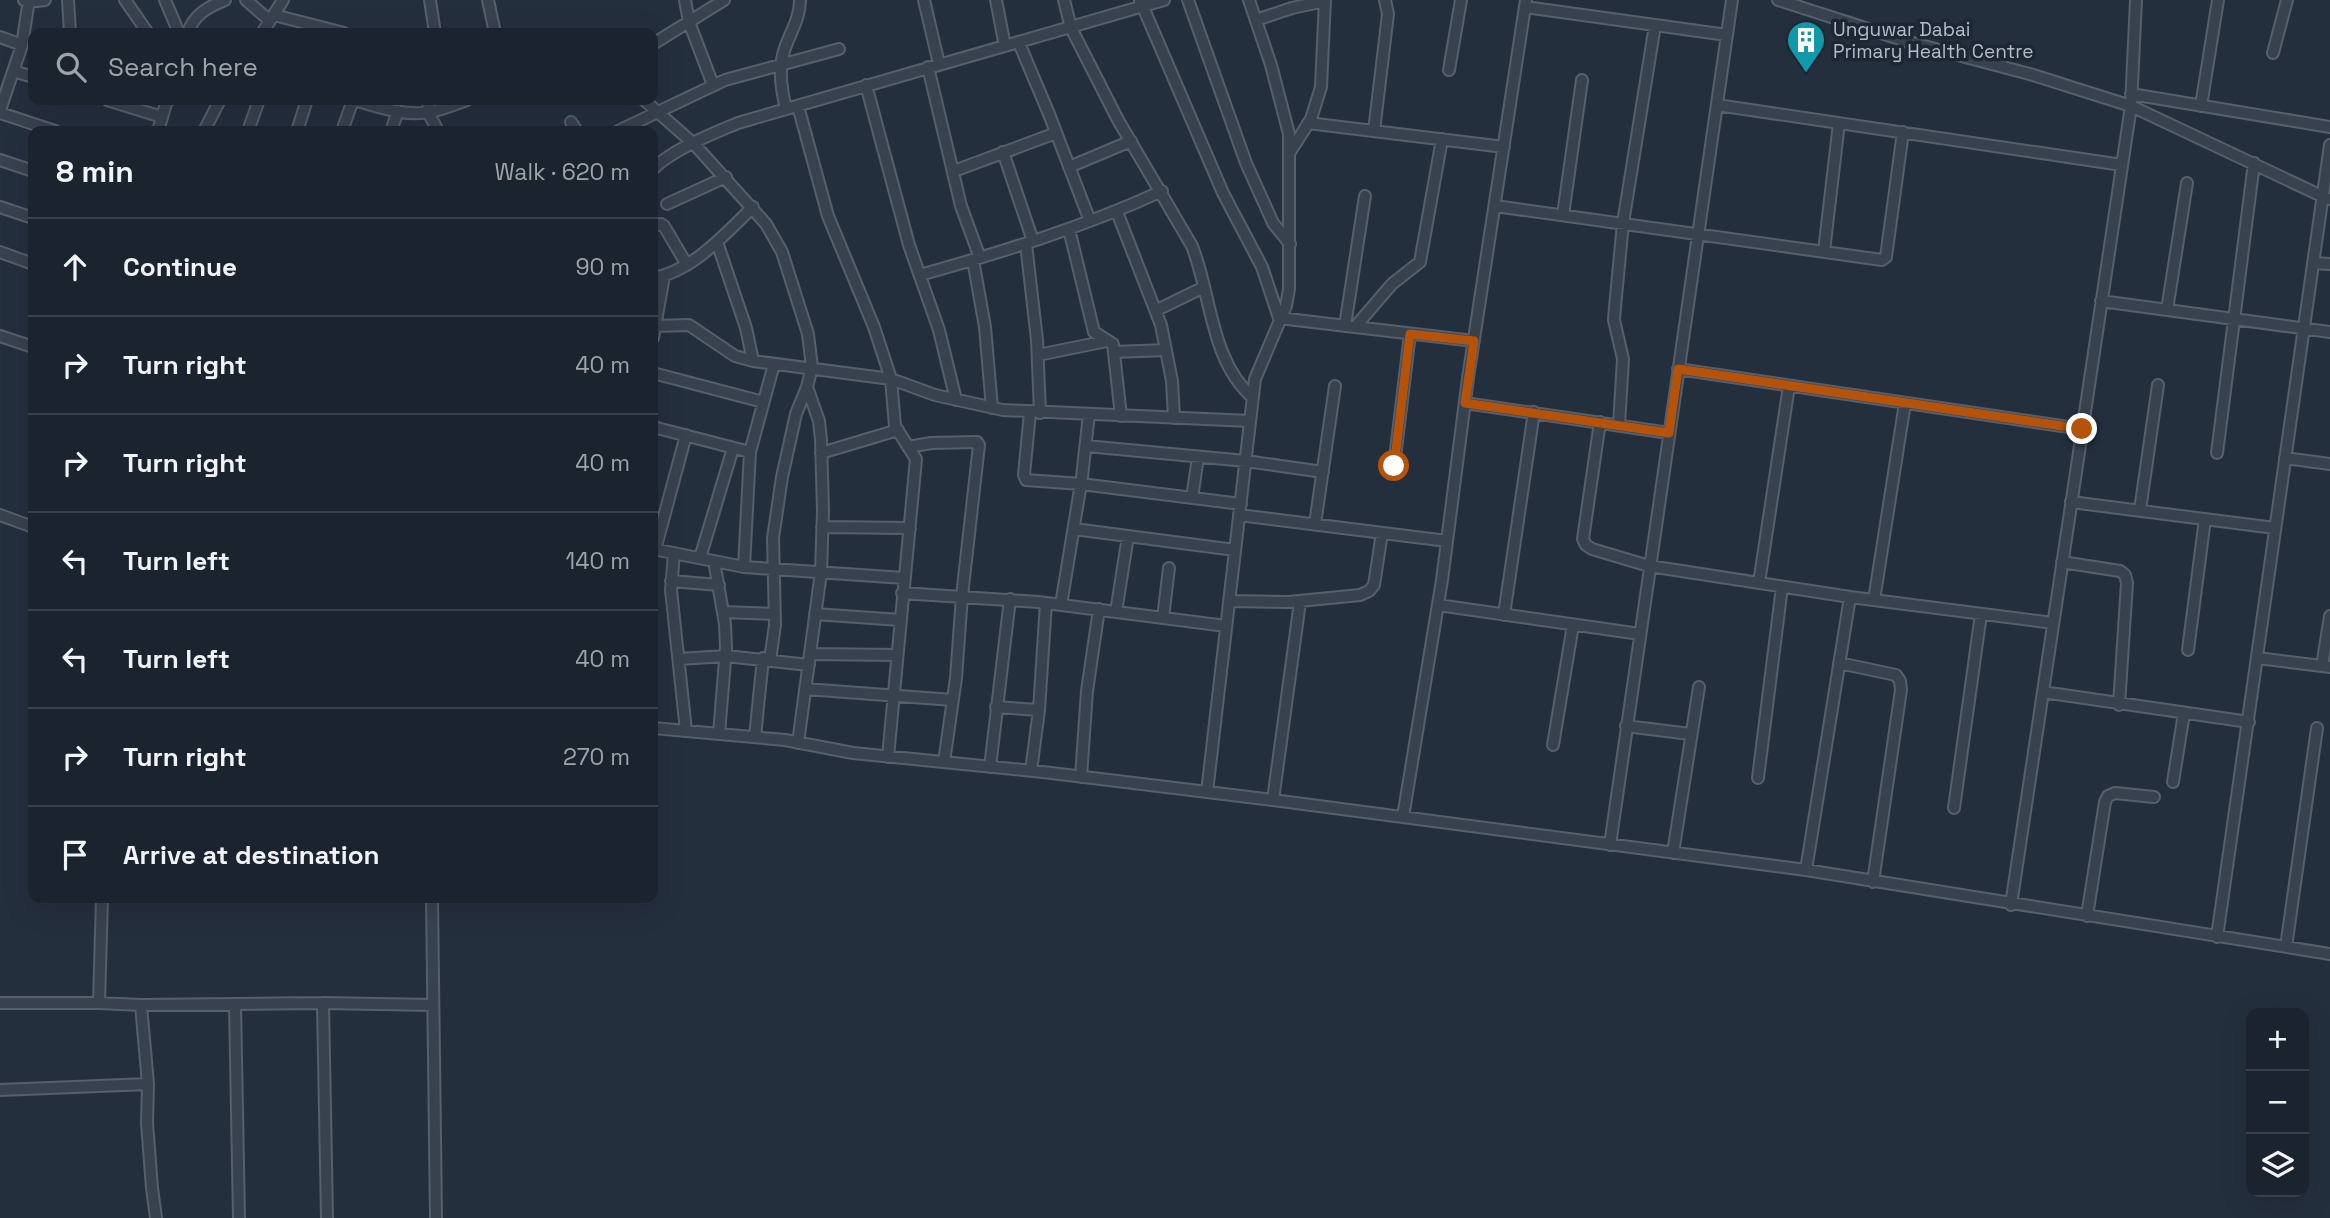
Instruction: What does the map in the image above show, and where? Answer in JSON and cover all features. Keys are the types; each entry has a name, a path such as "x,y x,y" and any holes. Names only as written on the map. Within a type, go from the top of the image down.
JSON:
{"street":[{"path":"41,126 0,112 3,89 22,45 27,1 45,0"},
{"path":"68,0 70,28"},
{"path":"125,0 145,28"},
{"path":"165,0 177,28"},
{"path":"189,28 198,15 225,0"},
{"path":"246,0 272,18 320,28"},
{"path":"265,28 283,0"},
{"path":"430,0 434,28"},
{"path":"488,0 494,28"},
{"path":"685,0 689,22 713,85"},
{"path":"658,41 724,0"},
{"path":"800,0 799,15 785,49 780,83 792,107 828,216 874,327 891,379 895,425 916,459 888,757"},
{"path":"924,0 933,66 954,172 976,259 988,351 992,408"},
{"path":"996,0 1005,46"},
{"path":"1064,0 1071,28 1131,141 1192,246 1212,323 1230,370 1237,382 1253,398"},
{"path":"658,164 738,123 1071,28 1141,3 1164,0"},
{"path":"1188,0 1246,163 1273,223 1290,244"},
{"path":"1207,792 1255,379 1286,306 1289,289 1290,152 1287,120 1249,0"},
{"path":"1256,20 1325,0 1318,102 1290,152"},
{"path":"1374,131 1388,14 1385,0"},
{"path":"1449,70 1461,0"},
{"path":"1610,845 1732,0"},
{"path":"1778,0 1909,42 2131,100 2201,106 2330,127"},
{"path":"2011,905 2131,100 2136,0"},
{"path":"2201,106 2218,0"},
{"path":"2273,53 2287,0"},
{"path":"1141,3 1218,182 1262,267 1279,318"},
{"path":"1403,817 1438,605 1465,403 1525,4 1727,34"},
{"path":"1619,425 1623,359 1614,320 1623,223 1655,25"},
{"path":"0,37 22,45"},
{"path":"1019,43 1090,221"},
{"path":"629,126 713,85 782,63 839,49"},
{"path":"13,71 28,76"},
{"path":"1563,215 1583,80"},
{"path":"866,85 909,245 939,331 956,400"},
{"path":"2131,100 2327,198"},
{"path":"123,105 162,117"},
{"path":"159,126 166,105"},
{"path":"207,126 217,105"},
{"path":"250,126 257,105"},
{"path":"299,126 305,105"},
{"path":"344,126 351,105"},
{"path":"373,105 398,111 428,112 451,105"},
{"path":"429,105 428,112 435,126"},
{"path":"650,105 694,144 766,224 782,252 808,334 812,367 796,414 782,477 773,538 775,614 755,737"},
{"path":"1717,105 2122,164"},
{"path":"393,126 398,111"},
{"path":"1824,251 1839,122"},
{"path":"1308,123 1504,147"},
{"path":"1495,206 1871,259 1886,257 1903,132"},
{"path":"954,172 1056,133"},
{"path":"1350,327 1392,284 1420,262 1442,139"},
{"path":"1069,167 1131,141"},
{"path":"2217,937 2313,263 2327,198 2330,145"},
{"path":"1003,152 1029,243 1038,355 1035,413 1025,478 1030,481 1081,484 1192,498 1315,524 1447,541"},
{"path":"0,160 28,169"},
{"path":"2217,453 2254,163"},
{"path":"667,204 726,177"},
{"path":"2167,310 2187,183"},
{"path":"920,275 1029,243 1117,212 1162,191"},
{"path":"1350,327 1365,196"},
{"path":"0,207 28,216"},
{"path":"659,277 687,265 717,242 753,207"},
{"path":"1117,212 1157,310 1172,381 1174,418"},
{"path":"658,225 664,226 687,265"},
{"path":"1069,229 1094,332 1113,344 1121,416"},
{"path":"717,242 746,328 753,361"},
{"path":"0,252 28,262"},
{"path":"2313,263 2330,264"},
{"path":"1157,310 1204,287"},
{"path":"2101,301 2330,332"},
{"path":"1279,318 1474,341"},
{"path":"658,326 689,325 735,356 753,361 891,379 919,390 992,408 1035,413 1250,421"},
{"path":"1394,466 1410,334"},
{"path":"0,336 28,345"},
{"path":"1038,355 1110,340"},
{"path":"1114,352 1166,350"},
{"path":"744,567 750,452 774,364"},
{"path":"1678,369 2082,429"},
{"path":"658,374 763,402"},
{"path":"2140,510 2158,384"},
{"path":"1315,524 1335,386"},
{"path":"1759,583 1788,386"},
{"path":"798,743 821,572 819,421 807,387"},
{"path":"1465,403 1669,433"},
{"path":"1874,600 1905,403"},
{"path":"1504,615 1534,412"},
{"path":"1061,605 1081,484 1089,414"},
{"path":"1600,422 1583,539 1592,549 1649,566 1850,597 2053,624"},
{"path":"658,428 750,452"},
{"path":"821,453 898,430"},
{"path":"658,535 686,435"},
{"path":"908,447 951,442 976,442 979,445 953,700 944,762"},
{"path":"1086,446 1246,461 1323,472"},
{"path":"700,558 733,447"},
{"path":"1192,498 1198,457"},
{"path":"2285,458 2330,464"},
{"path":"2071,502 2275,528"},
{"path":"0,515 28,525"},
{"path":"2188,650 2205,519"},
{"path":"822,527 910,528"},
{"path":"1073,529 1235,550"},
{"path":"1229,601 1300,602 1360,595 1369,591 1374,585 1381,533"},
{"path":"1116,612 1128,536"},
{"path":"658,550 744,567 904,578"},
{"path":"674,553 671,581 685,731"},
{"path":"714,561 723,612 726,656 719,734"},
{"path":"2062,562 2120,571 2125,575 2127,583 2119,705"},
{"path":"1163,618 1169,568"},
{"path":"671,581 719,585"},
{"path":"1758,778 1782,586"},
{"path":"902,593 1010,599 1226,626"},
{"path":"1806,870 1850,597"},
{"path":"990,767 1010,599"},
{"path":"1273,800 1300,602"},
{"path":"1031,771 1039,710 1046,603"},
{"path":"1438,605 1640,634"},
{"path":"1080,777 1094,634 1099,609"},
{"path":"723,612 775,614"},
{"path":"815,614 900,620"},
{"path":"1954,808 1981,614"},
{"path":"2257,658 2326,666 2330,616"},
{"path":"1553,745 1573,625"},
{"path":"678,659 726,656 809,659 897,655"},
{"path":"1839,663 1896,675 1900,681 1901,690 1873,882"},
{"path":"1673,853 1699,687"},
{"path":"805,690 953,700"},
{"path":"2043,692 2249,722"},
{"path":"996,707 1039,710"},
{"path":"2173,782 2184,713"},
{"path":"1626,726 1690,734"},
{"path":"658,728 755,737 853,753 1273,800 1806,870 2011,905 2330,954"},
{"path":"2286,947 2317,728"},
{"path":"2087,916 2108,796 2115,793 2154,797"},
{"path":"99,1003 102,903"},
{"path":"432,903 436,1218"},
{"path":"0,1003 433,1005"},
{"path":"323,1003 327,1218"},
{"path":"235,1004 239,1218"},
{"path":"141,1005 148,1084 147,1123 156,1218"},
{"path":"0,1090 148,1084"}],"place":[{"name":"Unguwar Dabai Primary Health Centre","path":"1806,74"}],"route":[{"path":"1394,466 1410,334 1474,341 1465,403 1669,433 1678,369 2082,429"}]}
